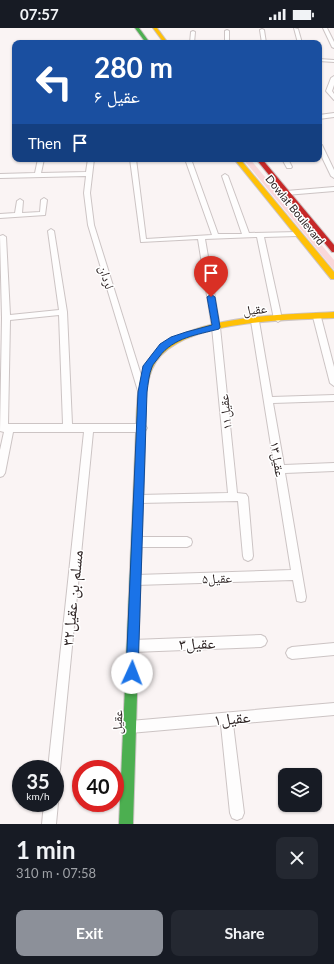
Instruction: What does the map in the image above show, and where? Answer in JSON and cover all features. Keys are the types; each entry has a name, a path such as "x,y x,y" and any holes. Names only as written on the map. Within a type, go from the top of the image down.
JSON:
{"street":[{"path":"137,28 146,40"},
{"path":"155,28 164,40"},
{"path":"325,28 334,47"},
{"path":"296,29 299,40"},
{"path":"262,30 264,40"},
{"path":"227,31 227,40"},
{"path":"192,40 193,32"},
{"path":"322,60 334,61"},
{"path":"334,78 329,91 334,98"},
{"path":"322,117 334,116"},
{"path":"322,152 334,176"},
{"path":"38,175 40,162"},
{"name":"لردان","path":"91,162 87,193 91,225 142,392"},
{"path":"132,162 143,241 201,237 298,234"},
{"path":"189,162 216,237"},
{"name":"Dowlat Boulevard","path":"239,162 334,277"},
{"name":"Dowlat Boulevard","path":"261,162 334,250"},
{"path":"286,162 289,167"},
{"path":"0,176 89,174"},
{"path":"225,176 246,236"},
{"path":"286,193 334,189"},
{"path":"0,216 43,214 44,200"},
{"path":"18,215 20,201"},
{"path":"51,231 63,312 68,428"},
{"path":"260,235 278,319"},
{"path":"3,237 2,271 6,318 3,428 142,428"},
{"name":"عقیل۱۱","path":"201,237 216,327 238,497 248,556"},
{"path":"6,318 63,312"},
{"name":"عقیل","path":"126,824 138,542 142,392 148,366 163,346 174,339 188,334 216,327 256,321 334,315"},
{"path":"317,317 334,383"},
{"name":"عقیل۱۳","path":"256,321 301,598"},
{"path":"268,400 334,398"},
{"path":"0,472 9,428"},
{"name":"مسلم بن عقیل۳۲","path":"55,760 89,428"},
{"path":"280,468 334,467"},
{"path":"139,499 238,497"},
{"path":"138,542 187,542"},
{"name":"عقیل۵","path":"136,580 297,575"},
{"name":"عقیل۳","path":"134,646 261,641"},
{"path":"292,653 334,649"},
{"name":"عقیل۱","path":"130,727 334,709"},
{"path":"226,718 237,813"},
{"path":"48,824 50,812"}],"shaded area":[{"path":"245,162 252,162 334,260 334,270"}],"traffic: fast":[{"path":"137,28 146,40"},
{"path":"126,824 138,502"}],"traffic: slow":[{"path":"155,28 164,40"},
{"path":"239,162 334,277"},
{"path":"138,502 141,406 143,390 149,367 161,351 180,338 204,329 231,323 288,317 334,315"}],"traffic: jam":[{"path":"261,162 334,250"}],"route":[{"path":"132,673 142,428 142,392 148,366 163,346 174,339 216,327 211,297"}]}
